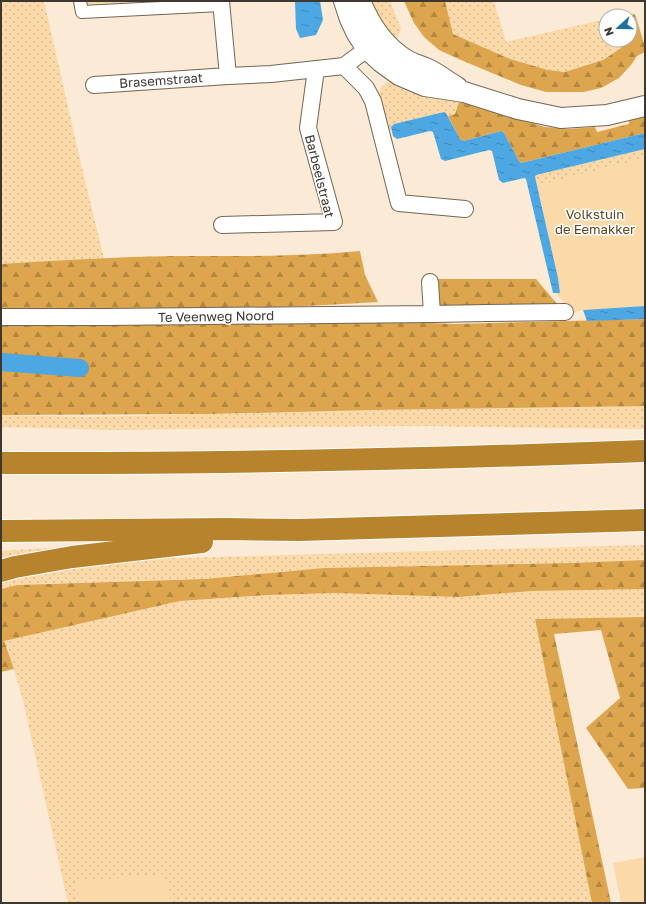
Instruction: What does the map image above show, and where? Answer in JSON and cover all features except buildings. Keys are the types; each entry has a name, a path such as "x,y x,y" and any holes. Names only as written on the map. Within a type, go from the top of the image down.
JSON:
{"highway":[{"path":"1,463 362,460 645,451"},
{"path":"1,456 53,463"},
{"path":"1,531 226,529 299,530 645,520"},
{"path":"1,570 72,557 299,530"}],"street":[{"path":"80,1 82,12 221,3 228,76 271,74 344,66 367,49"},
{"path":"344,1 357,34 367,49 381,62 399,75 425,86 464,92 518,109 561,118 607,115 645,106"},
{"path":"360,1 374,28 383,41 394,51 408,61 429,70 464,92"},
{"path":"344,66 366,88 373,101 399,203 465,209"},
{"name":"Barbeelstraat","path":"222,225 334,222 308,128 316,69"},
{"name":"Brasemstraat","path":"94,85 228,76"},
{"path":"430,282 432,314"},
{"name":"Te Veenweg Noord","path":"1,317 402,315 565,312"}],"green space":[{"path":"1,1 44,1 104,258 1,264"},
{"path":"86,1 161,1 162,3 87,7"},
{"path":"368,1 390,1 401,29 395,43"},
{"path":"404,1 445,1 453,34 510,59 548,70 565,72 603,60 621,48 638,48 638,24 645,47 645,52 637,56 619,78 601,88 583,92 546,92 521,85 439,50 424,37 414,23"},
{"path":"445,1 494,1 506,42 598,21 598,48 621,48 603,60 566,72 548,70 510,59 453,34"},
{"path":"387,82 394,82 459,102 455,114 448,116 444,112 394,124 391,127 392,130 387,131 379,94 381,87"},
{"path":"459,102 545,127 569,129 595,127 597,132 629,124 629,120 645,115 645,133 521,163 504,133 501,131 464,141 460,139 448,116 455,114"},
{"path":"645,149 645,158 537,186 536,175"},
{"name":"Volkstuin de Eemakker","path":"645,158 645,306 583,310 572,313 556,293 560,292 558,278 537,186"},
{"path":"360,251 365,275 378,302 190,310 1,311 1,264 131,257 290,255"},
{"path":"435,279 536,279 558,305 442,308 435,299"},
{"path":"645,319 645,406 209,414 1,415 1,322 352,320 456,324"},
{"path":"645,406 645,429 417,426 118,430 1,427 1,415 85,417 377,410"},
{"path":"96,545 1,565 1,551"},
{"path":"645,545 645,560 324,568 204,579 35,584 17,585 1,589 1,576 120,558 181,558"},
{"path":"645,560 645,589 531,591 458,597 336,593 268,595 180,601 4,641 14,669 1,672 1,589 17,585 204,579 324,568"},
{"path":"645,589 645,617 536,619 592,903 68,903 24,705 4,641 180,601 268,595 336,593 458,597 531,591"},
{"path":"645,617 645,788 628,789 586,728 620,698 601,630 554,634 611,903 592,903 535,619"},
{"path":"645,857 645,903 621,903 613,863"},
{"path":"164,874 172,903 79,903 76,882"}],"water":[{"path":"295,1 320,1 323,20 316,35 300,38 296,29"},
{"path":"444,112 446,113 460,139 464,141 501,131 504,133 521,163 645,133 645,149 536,175 535,177 558,278 560,293 553,293 526,179 524,178 503,183 499,180 492,151 489,150 445,161 441,159 433,132 430,131 397,139 393,136 391,127 394,124"},
{"path":"645,306 645,319 587,321 583,310"}],"waterway":[{"path":"1,362 80,368"}]}
